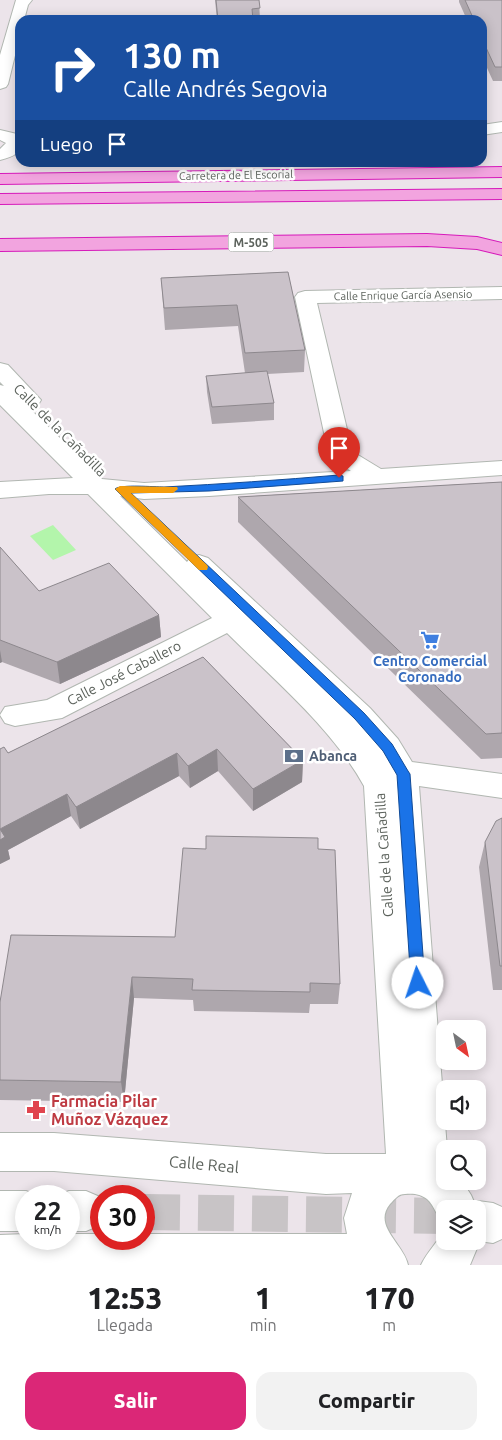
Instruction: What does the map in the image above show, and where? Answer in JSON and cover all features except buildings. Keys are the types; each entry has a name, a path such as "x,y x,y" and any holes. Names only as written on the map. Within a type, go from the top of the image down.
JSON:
{"highway":[{"path":"487,163 502,163"},
{"path":"167,176 298,167"},
{"name":"Carretera de El Escorial","path":"0,178 502,172"},
{"name":"Carretera de El Escorial","path":"0,199 502,194"},
{"path":"0,206 158,197"},
{"name":"M-505","path":"0,245 427,240 477,243 502,249"}],"street":[{"path":"18,15 22,1"},
{"path":"0,84 15,27"},
{"path":"487,129 502,127"},
{"name":"Calle Enrique García Asensio","path":"338,442 305,297 502,293"},
{"name":"Calle de la Cañadilla","path":"0,370 230,620 340,728 362,755 391,780"},
{"name":"Calle de la Cañadilla","path":"0,392 66,459 103,480 360,716 387,747 433,1187"},
{"path":"338,442 350,460 376,476"},
{"path":"0,490 103,480 125,475 159,478 202,478 322,469 333,462 338,442"},
{"path":"103,480 144,491 502,468"},
{"name":"Calle José Caballero","path":"15,715 52,710 230,620"},
{"path":"391,780 418,774 502,786"},
{"name":"Calle Real","path":"0,1152 63,1153 326,1174 433,1187"},
{"path":"383,1260 369,1240 364,1224 365,1208 371,1194 380,1183 393,1176 433,1187"},
{"path":"0,1211 15,1211"},
{"path":"442,1265 457,1250"},
{"path":"0,1255 383,1260"}],"shaded area":[{"path":"53,525 76,550 53,560 30,536"}],"tunnel":[{"path":"155,1212 436,1216"}],"slow traffic":[{"path":"173,489 144,491 120,489 203,567"}],"place":[{"name":"Centro Comercial Coronado","path":"430,640"},
{"name":"Abanca","path":"294,756"},
{"name":"Farmacia Pilar Muñoz Vázquez","path":"36,1110"}],"route":[{"path":"339,478 209,488 144,491 120,489 360,716 387,747 403,774 418,983"}]}
